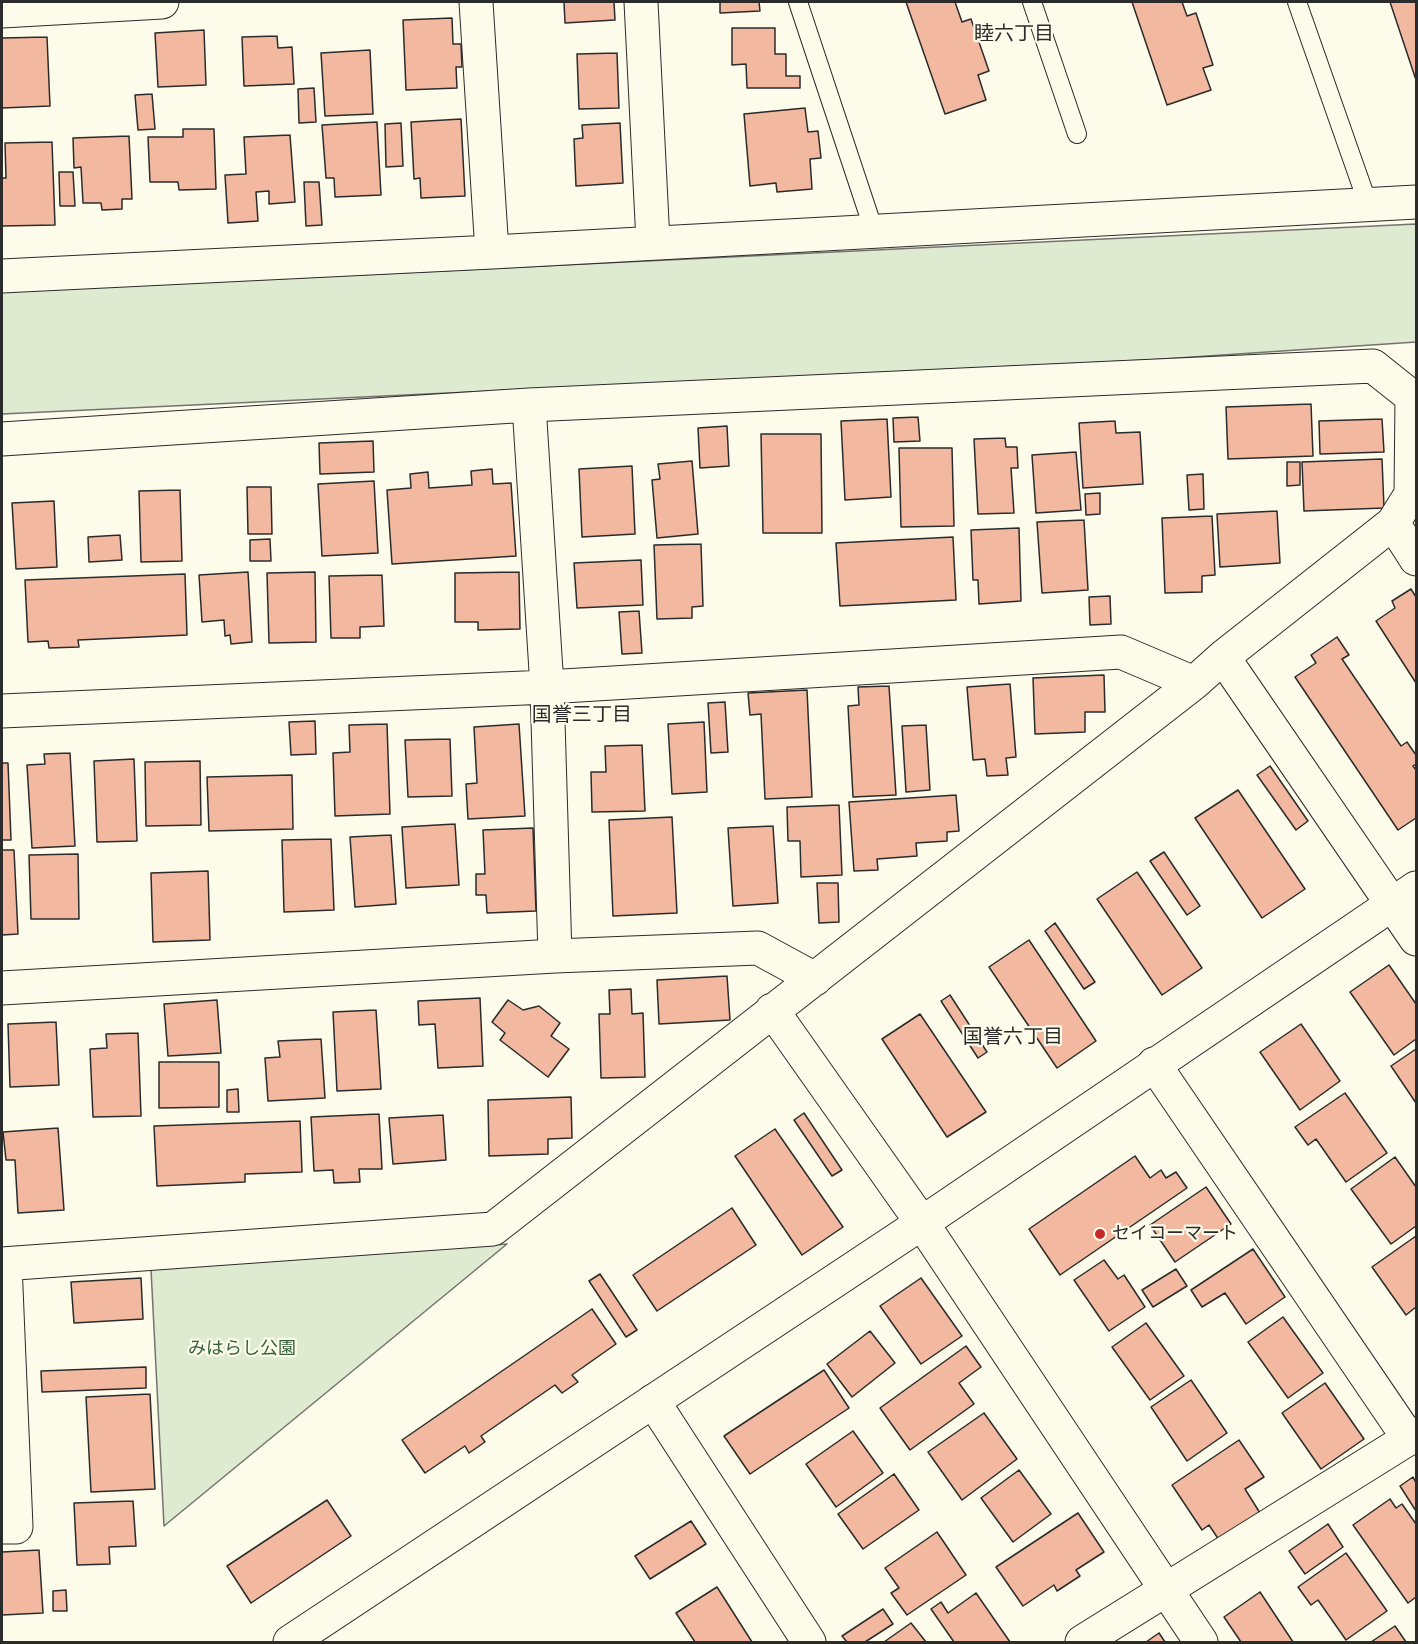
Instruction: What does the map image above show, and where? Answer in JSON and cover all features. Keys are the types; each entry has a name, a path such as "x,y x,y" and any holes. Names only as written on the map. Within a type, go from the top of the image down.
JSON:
{"street":[{"path":"2,11 162,2"},
{"path":"476,2 492,252"},
{"path":"640,2 653,243"},
{"path":"2,276 1416,202"},
{"path":"2,439 529,405 1373,366 1412,397 1411,494 1393,523 1223,657 1194,683 493,1229 3,1264 16,1527 2,1527"},
{"path":"529,405 547,687 555,956"},
{"path":"1393,523 1416,558"},
{"path":"2,711 547,687 1121,652 1194,683"},
{"path":"1223,657 1405,896 1416,939"},
{"path":"290,1642 922,1222 1405,896"},
{"path":"2,988 555,956 758,948 815,979"},
{"path":"772,1010 922,1222 1201,1642"},
{"path":"1082,1642 1412,1436 1154,1064"},
{"path":"653,1401 809,1642"}],"lane":[{"path":"798,2 874,231"},
{"path":"1032,2 1077,134"},
{"path":"1297,2 1368,204"}],"green space":[{"path":"1416,224 1416,342 1148,360 2,414 2,292"},
{"name":"みはらし公園","path":"507,1244 164,1526 151,1269"}],"building":[{"path":"564,2 614,2 615,20 565,23"},
{"path":"720,2 759,2 760,11 720,13"},
{"path":"906,2 955,2 962,22 971,19 989,71 978,75 986,100 945,114"},
{"path":"1132,2 1182,2 1187,16 1196,13 1213,65 1203,68 1211,90 1167,105"},
{"path":"1390,2 1416,2 1416,80"},
{"path":"452,18 453,44 461,44 462,67 456,67 457,88 406,90 403,20"},
{"path":"732,28 775,28 775,54 786,54 786,76 800,76 800,88 747,88 746,64 732,65"},
{"path":"204,30 206,85 158,87 155,33"},
{"path":"277,36 278,48 292,47 294,84 244,86 242,37"},
{"path":"47,37 50,106 2,108 2,38"},
{"path":"370,50 373,114 325,116 321,53"},
{"path":"617,53 619,108 579,109 577,54"},
{"path":"314,88 316,122 299,123 298,89"},
{"path":"152,94 155,129 138,130 135,95"},
{"path":"805,108 808,132 818,131 821,158 810,159 812,189 777,192 776,183 750,186 744,114"},
{"path":"461,119 465,196 421,198 420,178 414,179 411,122"},
{"path":"377,122 381,195 335,197 334,178 326,178 322,125"},
{"path":"401,123 403,166 386,167 385,124"},
{"path":"620,123 623,183 576,186 574,139 583,138 582,125"},
{"path":"183,129 214,129 216,189 179,190 178,182 150,182 148,137 183,137"},
{"path":"290,135 295,202 269,204 269,191 256,192 258,221 228,223 225,175 246,174 244,137"},
{"path":"129,136 132,199 122,199 122,209 102,210 101,203 83,203 81,167 74,168 73,138"},
{"path":"52,142 55,225 2,226 2,178 6,178 5,143"},
{"path":"59,172 73,172 75,206 60,206"},
{"path":"304,182 319,182 322,225 306,226"},
{"path":"1311,404 1313,456 1228,459 1226,407"},
{"path":"918,417 920,441 894,442 893,418"},
{"path":"887,419 891,497 845,500 841,421"},
{"path":"1382,419 1384,452 1320,454 1319,421"},
{"path":"1115,421 1116,433 1140,432 1143,484 1083,488 1079,423"},
{"path":"727,426 729,466 700,468 698,428"},
{"path":"761,434 821,434 822,533 763,533"},
{"path":"1005,438 1006,447 1017,447 1018,468 1011,468 1014,513 978,514 974,439"},
{"path":"373,441 374,472 320,474 319,443"},
{"path":"899,448 952,448 954,526 901,527"},
{"path":"1076,452 1081,510 1036,513 1032,455"},
{"path":"1382,459 1384,508 1304,511 1302,462"},
{"path":"692,461 698,534 657,538 652,480 660,479 658,464"},
{"path":"1287,462 1300,462 1300,485 1287,486"},
{"path":"632,466 635,534 582,537 579,469"},
{"path":"492,469 493,484 511,483 516,556 392,564 387,490 411,488 410,474 428,472 429,488 472,485 471,471"},
{"path":"1203,474 1204,509 1189,510 1187,475"},
{"path":"374,481 378,553 322,556 318,484"},
{"path":"247,487 271,487 272,534 248,534"},
{"path":"180,490 182,561 141,562 139,491"},
{"path":"1100,493 1100,514 1086,515 1085,494"},
{"path":"54,501 57,567 16,569 12,503"},
{"path":"1277,511 1280,563 1220,567 1217,514"},
{"path":"1212,516 1215,575 1202,576 1202,592 1165,593 1162,518"},
{"path":"1084,520 1088,590 1042,593 1037,522"},
{"path":"1019,528 1021,601 979,604 978,580 973,580 971,530"},
{"path":"120,535 122,560 89,562 88,537"},
{"path":"953,537 956,600 840,606 836,543"},
{"path":"270,539 271,561 250,561 250,540"},
{"path":"701,544 703,606 692,607 692,618 657,619 654,545"},
{"path":"641,560 643,605 577,608 574,563"},
{"path":"248,572 252,642 231,644 230,635 225,636 224,620 202,622 199,575"},
{"path":"315,572 316,642 269,643 267,573"},
{"path":"519,572 520,629 478,630 478,622 455,622 455,573"},
{"path":"185,574 187,635 78,640 79,647 49,648 48,641 28,642 25,580"},
{"path":"382,575 384,626 360,627 360,638 331,638 329,576"},
{"path":"1411,589 1416,597 1416,683 1376,621 1395,608 1392,601"},
{"path":"1110,596 1111,624 1090,625 1089,597"},
{"path":"639,611 642,653 622,654 619,612"},
{"path":"1337,637 1349,655 1342,659 1401,746 1407,742 1416,755 1416,764 1413,766 1416,770 1416,818 1398,830 1295,677 1316,663 1311,655"},
{"path":"1104,675 1105,712 1085,712 1085,732 1035,734 1033,678"},
{"path":"1010,684 1016,757 1006,758 1008,775 987,776 985,759 973,760 967,687"},
{"path":"889,686 896,795 853,797 848,706 859,705 858,687"},
{"path":"807,690 812,797 765,799 761,714 750,715 748,693"},
{"path":"725,702 728,752 711,753 708,703"},
{"path":"315,721 316,754 291,755 289,722"},
{"path":"704,722 707,792 672,794 668,724"},
{"path":"387,724 390,814 335,816 333,753 350,752 349,725"},
{"path":"519,724 525,816 468,819 466,784 477,783 474,727"},
{"path":"926,725 930,790 906,792 902,726"},
{"path":"450,739 452,796 408,797 405,740"},
{"path":"642,745 645,811 592,812 591,772 606,772 605,746"},
{"path":"70,753 75,846 32,848 27,765 45,764 44,754"},
{"path":"134,759 137,841 97,842 94,761"},
{"path":"200,761 201,825 146,826 145,762"},
{"path":"2,763 8,763 11,840 2,840"},
{"path":"1270,766 1308,821 1296,830 1257,775"},
{"path":"292,775 293,829 209,831 207,777"},
{"path":"1238,790 1305,889 1262,918 1195,818"},
{"path":"956,795 959,831 947,832 947,841 916,843 917,856 877,859 878,870 854,871 849,802"},
{"path":"839,805 842,875 801,877 800,841 788,841 787,807"},
{"path":"672,817 677,913 613,916 609,820"},
{"path":"455,824 459,885 406,888 402,827"},
{"path":"773,826 778,903 733,906 728,828"},
{"path":"533,828 536,911 487,913 486,895 476,895 476,874 485,874 483,830"},
{"path":"391,835 396,904 355,907 350,837"},
{"path":"331,839 334,910 284,912 282,840"},
{"path":"2,850 14,850 18,934 2,935"},
{"path":"1164,852 1200,906 1187,915 1150,861"},
{"path":"78,854 79,919 31,919 29,855"},
{"path":"208,871 210,940 153,942 151,873"},
{"path":"1137,872 1202,968 1162,995 1097,899"},
{"path":"817,883 838,883 839,922 819,923"},
{"path":"1055,923 1095,982 1084,989 1045,931"},
{"path":"1029,940 1096,1041 1057,1068 989,967"},
{"path":"1389,965 1416,1004 1416,1039 1394,1055 1350,992"},
{"path":"727,976 730,1020 659,1024 657,980"},
{"path":"631,989 632,1014 643,1013 645,1077 601,1078 599,1014 610,1014 609,990"},
{"path":"950,995 987,1052 978,1058 941,1001"},
{"path":"480,998 483,1066 438,1068 435,1024 419,1025 418,1001"},
{"path":"217,1000 221,1053 168,1056 164,1004"},
{"path":"508,1000 523,1010 539,1006 560,1023 551,1036 569,1049 548,1077 500,1040 505,1033 492,1022"},
{"path":"376,1010 381,1089 337,1091 333,1012"},
{"path":"920,1014 986,1112 947,1137 882,1039"},
{"path":"56,1022 59,1085 10,1087 8,1024"},
{"path":"1301,1024 1340,1081 1300,1110 1260,1052"},
{"path":"138,1033 141,1116 93,1117 90,1049 107,1048 106,1034"},
{"path":"321,1039 325,1098 268,1101 265,1058 280,1057 278,1041"},
{"path":"1416,1049 1416,1103 1391,1066"},
{"path":"159,1062 219,1062 219,1107 159,1108"},
{"path":"238,1089 239,1112 227,1112 227,1090"},
{"path":"1345,1093 1387,1153 1346,1182 1316,1139 1308,1145 1295,1127"},
{"path":"571,1097 572,1138 548,1139 548,1154 489,1156 488,1100"},
{"path":"804,1113 842,1170 832,1176 794,1120"},
{"path":"379,1114 382,1169 359,1169 360,1182 334,1183 333,1170 314,1171 311,1117"},
{"path":"443,1115 446,1160 393,1164 389,1118"},
{"path":"300,1121 302,1172 245,1174 245,1182 157,1186 154,1126"},
{"path":"58,1128 64,1210 18,1213 15,1160 6,1160 3,1132"},
{"path":"775,1129 843,1227 802,1255 735,1156"},
{"path":"1135,1156 1150,1178 1161,1170 1166,1178 1176,1172 1187,1188 1060,1275 1029,1229"},
{"path":"1395,1157 1416,1187 1416,1226 1391,1244 1351,1189"},
{"path":"1206,1187 1231,1224 1175,1262 1150,1225"},
{"path":"732,1208 756,1245 657,1311 633,1275"},
{"path":"1416,1236 1416,1307 1406,1315 1372,1267"},
{"path":"1253,1249 1285,1297 1246,1324 1225,1293 1202,1307 1191,1290"},
{"path":"1104,1260 1118,1279 1124,1275 1145,1307 1109,1331 1074,1280"},
{"path":"1176,1269 1187,1286 1153,1307 1142,1290"},
{"path":"600,1274 637,1330 626,1337 589,1281"},
{"path":"141,1278 143,1319 74,1323 71,1282"},
{"path":"921,1278 962,1336 921,1364 880,1306"},
{"path":"592,1309 616,1344 572,1375 578,1382 562,1393 555,1385 481,1436 485,1442 469,1453 465,1446 425,1473 402,1440"},
{"path":"1283,1317 1323,1373 1288,1398 1248,1342"},
{"path":"1146,1323 1184,1376 1150,1400 1112,1347"},
{"path":"870,1331 895,1363 852,1397 827,1364"},
{"path":"966,1346 981,1367 959,1383 974,1404 910,1450 880,1408"},
{"path":"146,1367 146,1388 42,1392 41,1371"},
{"path":"824,1370 849,1408 750,1474 724,1436"},
{"path":"1191,1380 1227,1433 1187,1461 1151,1407"},
{"path":"1325,1383 1364,1439 1321,1469 1282,1413"},
{"path":"150,1394 155,1489 91,1492 86,1397"},
{"path":"984,1413 1017,1459 962,1500 928,1452"},
{"path":"853,1431 883,1473 836,1507 806,1464"},
{"path":"1239,1440 1264,1477 1245,1489 1260,1513 1219,1540 1209,1525 1202,1530 1172,1485"},
{"path":"1019,1470 1051,1514 1013,1542 981,1498"},
{"path":"894,1474 919,1510 863,1549 838,1514"},
{"path":"1413,1477 1416,1483 1416,1511 1400,1486"},
{"path":"1390,1499 1396,1508 1402,1504 1416,1524 1416,1597 1408,1603 1353,1525"},
{"path":"327,1500 351,1536 251,1603 227,1566"},
{"path":"133,1501 136,1546 109,1547 110,1564 77,1565 74,1503"},
{"path":"1078,1513 1104,1552 1076,1570 1080,1576 1057,1591 1054,1585 1023,1606 996,1567"},
{"path":"691,1521 706,1544 650,1579 635,1556"},
{"path":"1328,1524 1343,1547 1305,1574 1289,1551"},
{"path":"937,1532 966,1575 907,1615 891,1593 899,1588 885,1568"},
{"path":"39,1550 43,1613 2,1615 2,1552"},
{"path":"1346,1553 1387,1611 1346,1640 1318,1600 1311,1605 1298,1587"},
{"path":"717,1587 752,1642 695,1642 676,1613"},
{"path":"66,1590 67,1611 53,1611 53,1591"},
{"path":"1260,1592 1293,1642 1241,1642 1224,1617"},
{"path":"976,1593 1010,1642 954,1642 931,1609 941,1602 948,1613"},
{"path":"883,1609 893,1624 865,1642 847,1642 842,1636"},
{"path":"911,1623 926,1642 884,1642"},
{"path":"1395,1626 1406,1642 1371,1642"},
{"path":"1159,1633 1165,1642 1146,1642"}],"place":[{"name":"セイコーマート","path":"1100,1234"}],"district":[{"name":"睦六丁目","path":"1014,35"},
{"name":"国誉三丁目","path":"582,716"},
{"name":"国誉六丁目","path":"1013,1038"}]}
